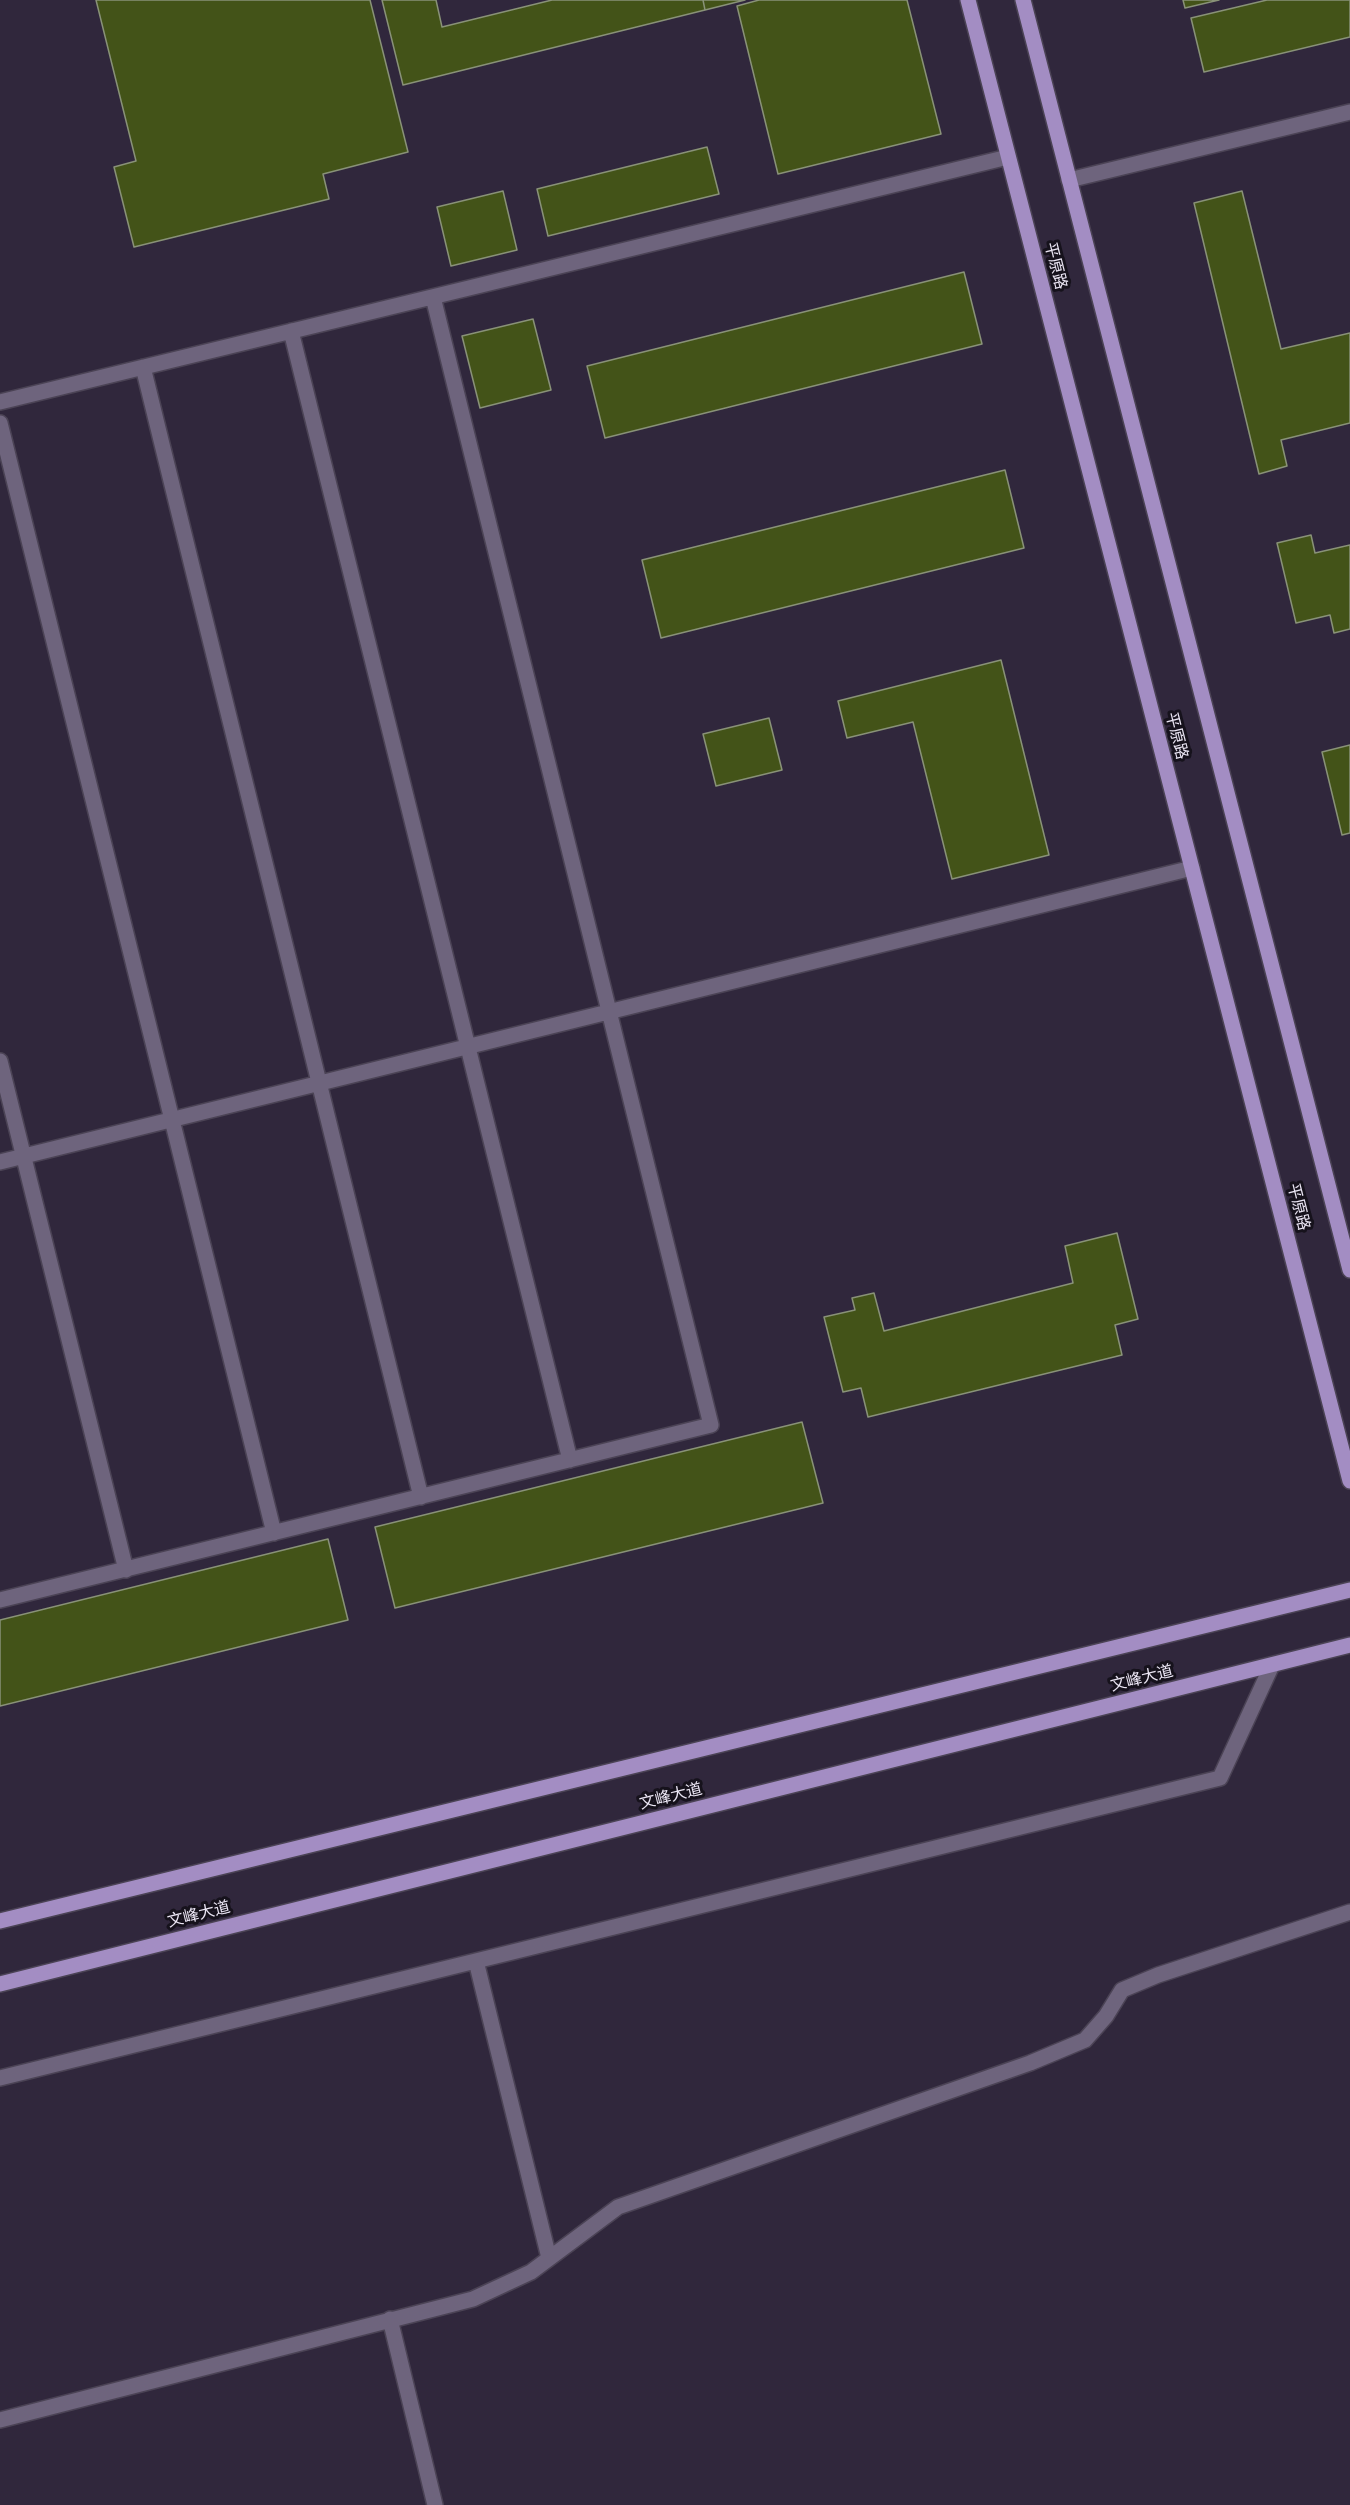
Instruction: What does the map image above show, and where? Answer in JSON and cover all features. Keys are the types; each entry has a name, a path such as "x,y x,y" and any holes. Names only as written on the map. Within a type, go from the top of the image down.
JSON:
{"main road":[{"name":"平原路","path":"968,0 1350,1481"},
{"path":"1023,0 1350,1270"},
{"path":"0,1921 1350,1590"},
{"name":"文峰大道","path":"0,1984 1350,1645"}],"street":[{"path":"1069,180 1350,112"},
{"path":"0,402 1008,157"},
{"path":"0,1600 711,1425 433,297"},
{"path":"291,331 570,1460"},
{"path":"142,367 421,1497"},
{"path":"0,423 274,1533"},
{"path":"0,1162 1192,868"},
{"path":"0,1061 126,1570"},
{"path":"0,2078 1220,1778 1272,1665"},
{"path":"0,2420 473,2299 531,2272 618,2207 1030,2063 1085,2040 1106,2016 1122,1990 1158,1975 1350,1912"},
{"path":"476,1961 549,2258"},
{"path":"390,2319 435,2505"}],"building":[{"path":"96,0 370,0 408,152 323,174 329,199 134,247 114,167 136,161"},
{"path":"382,0 436,0 442,27 552,0 703,0 705,10 403,85"},
{"path":"703,0 745,0 705,10"},
{"path":"759,0 907,0 941,134 778,174 737,6"},
{"path":"1183,0 1219,0 1185,8"},
{"path":"1267,0 1350,0 1350,37 1204,72 1191,18"},
{"path":"707,147 719,194 548,236 537,189"},
{"path":"503,191 517,250 451,266 437,207"},
{"path":"1242,191 1281,349 1350,333 1350,423 1281,440 1287,466 1259,474 1194,203"},
{"path":"964,272 982,344 605,438 587,366"},
{"path":"533,319 551,390 480,408 462,336"},
{"path":"1005,470 1024,548 661,638 642,560"},
{"path":"1311,535 1315,553 1350,545 1350,629 1334,633 1330,615 1296,623 1277,543"},
{"path":"1001,660 1049,855 952,879 913,722 847,738 838,701"},
{"path":"769,718 782,770 716,786 703,734"},
{"path":"1350,745 1350,833 1342,835 1322,752"},
{"path":"1117,1233 1138,1319 1115,1325 1122,1355 868,1417 861,1388 843,1392 824,1317 855,1310 852,1298 874,1293 884,1331 1073,1283 1065,1246"},
{"path":"802,1422 823,1503 395,1608 375,1527"},
{"path":"328,1539 348,1620 0,1706 0,1620"}]}
